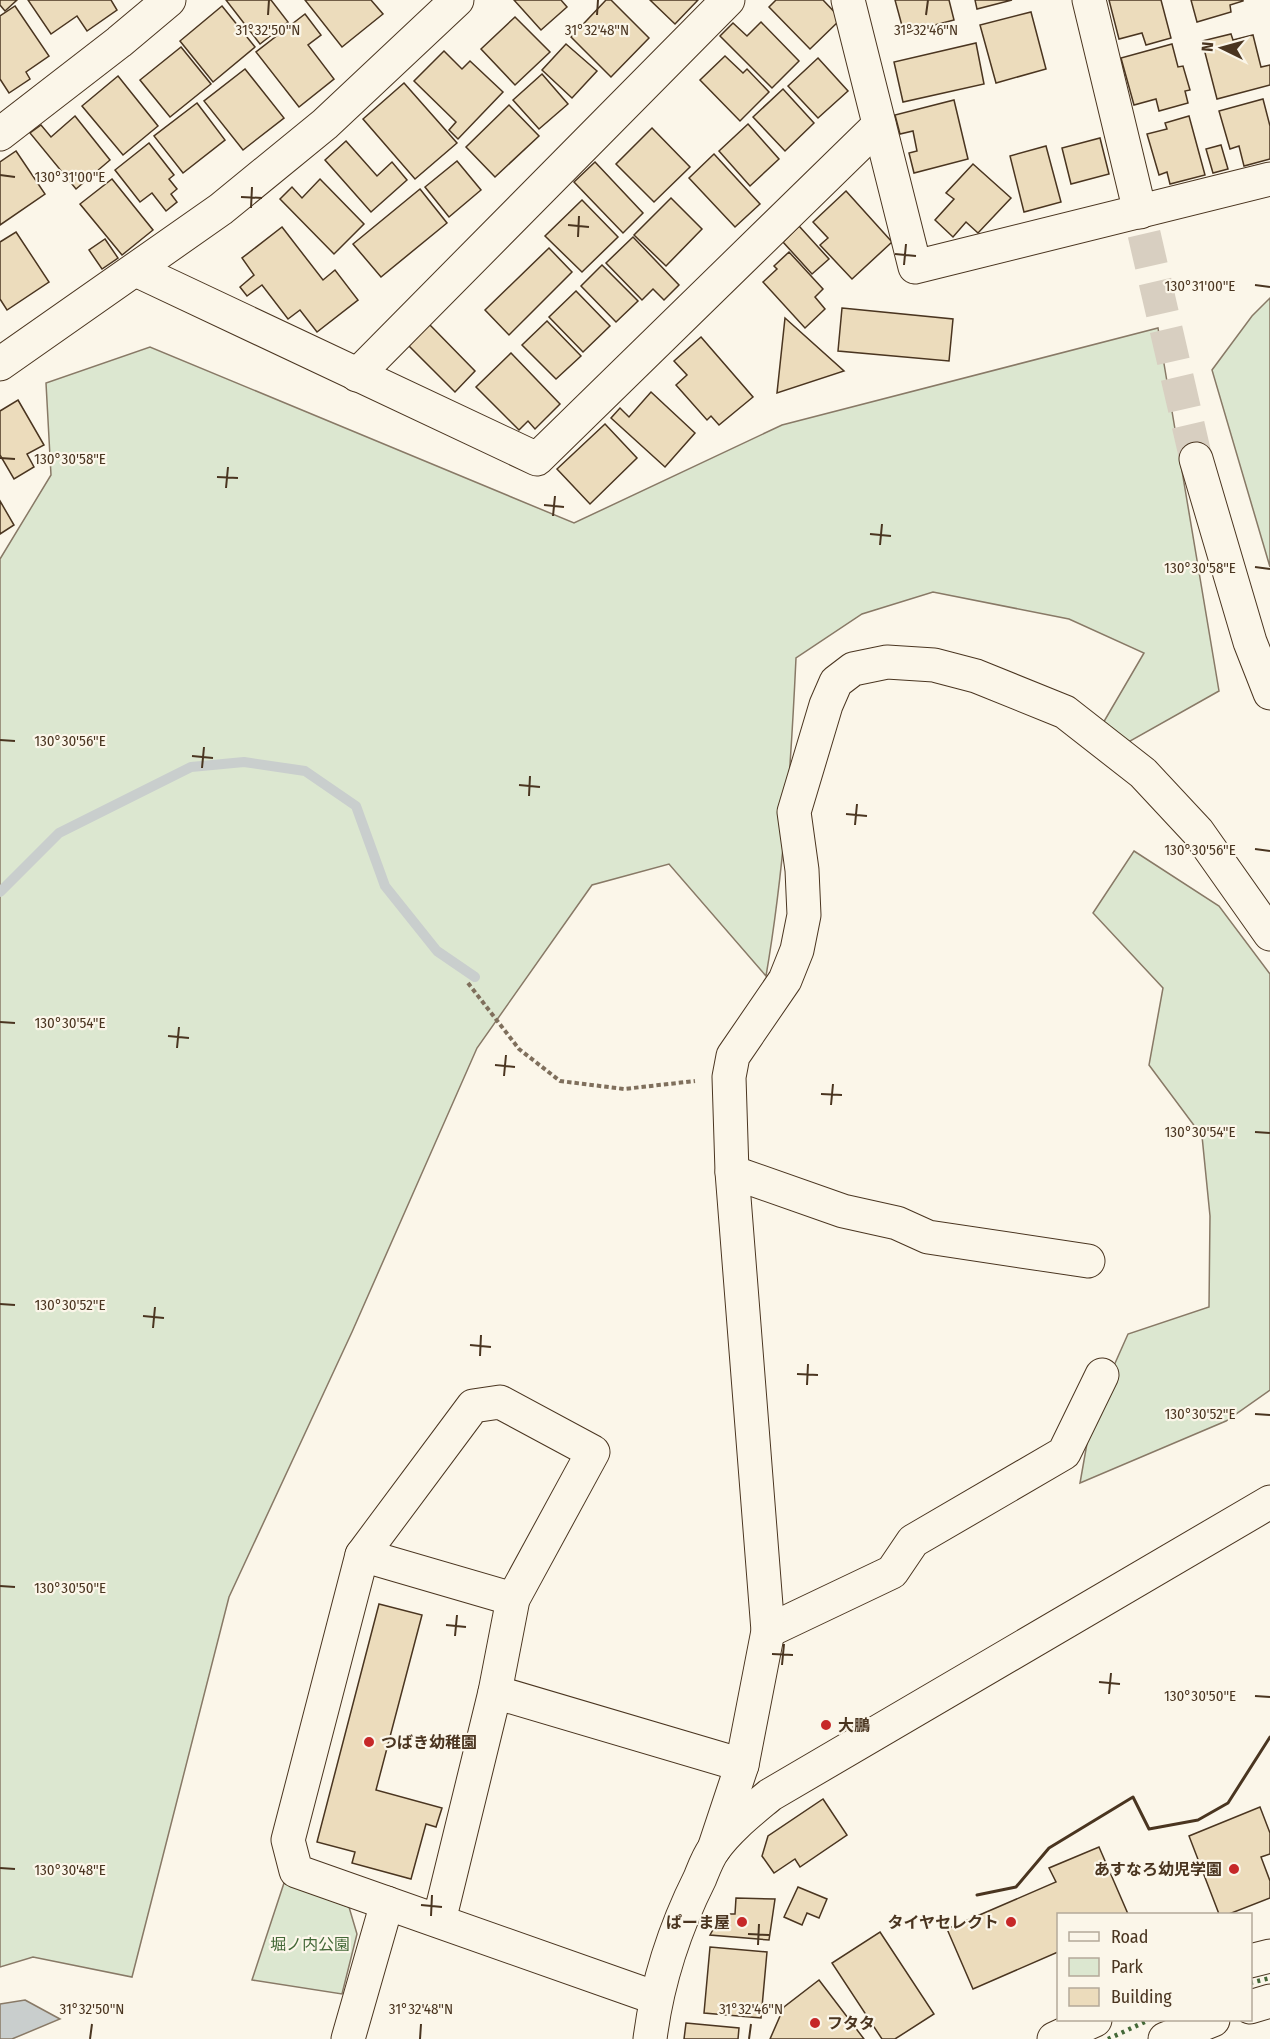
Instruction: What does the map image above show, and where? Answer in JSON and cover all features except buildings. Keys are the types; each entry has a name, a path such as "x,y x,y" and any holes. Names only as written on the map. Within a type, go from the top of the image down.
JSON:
{"street":[{"path":"0,134 101,57 169,0"},
{"path":"357,375 728,0"},
{"path":"848,0 915,267 1270,179"},
{"path":"1089,0 1140,212"},
{"path":"0,364 221,209 325,124 441,6"},
{"path":"136,270 537,459 879,125"},
{"path":"1197,459 1250,642 1270,693"},
{"path":"650,2039 656,1998 692,1893 714,1850 742,1765 768,1631 732,1172 729,1077 733,1056 784,980 797,950 804,915 802,870 794,812 826,705 836,682 853,669 887,662 934,665 976,676 1065,712 1151,782 1198,832 1270,934"},
{"path":"732,1172 843,1211 897,1223 928,1237 1088,1261"},
{"path":"768,1631 892,1572 913,1541 1064,1453 1102,1375"},
{"path":"439,1921 495,1692 513,1599 593,1452 500,1402 473,1406 362,1555 288,1840 296,1871 656,1998"},
{"path":"714,1850 742,1818 770,1795 1270,1502"},
{"path":"362,1555 513,1599"},
{"path":"495,1692 742,1765"},
{"path":"348,2039 387,1903"},
{"path":"1252,1961 1270,1956"},
{"path":"1252,2007 1270,2001"},
{"path":"1054,2039 1091,2021"},
{"path":"1165,2039 1208,2021"}],"path":[{"path":"468,983 519,1049 560,1081 624,1089 729,1077"}],"green space":[{"path":"1270,298 1270,567 1212,370 1252,316"},
{"path":"1158,328 1219,691 1125,744 1099,730 1144,653 1069,619 933,592 862,614 796,658 786,818 778,897 766,976 669,864 592,885 477,1048 352,1332 229,1597 132,1977 33,1957 0,1967 0,559 51,475 46,383 150,347 574,523 782,425"},
{"path":"1134,851 1219,906 1270,974 1270,1390 1226,1421 1080,1483 1092,1415 1128,1334 1209,1307 1210,1216 1202,1136 1149,1065 1163,988 1093,913"},
{"name":"堀ノ内公園","path":"284,1883 349,1907 357,1934 342,1994 252,1980"}],"shaded area":[{"path":"25,2000 60,2019 12,2039 0,2039 0,2004"}],"waterway":[{"path":"0,892 59,833 191,767 244,762 305,771 356,806 385,886 437,951 475,977"}],"tunnel":[{"path":"1133,186 1196,459"}],"hedge":[{"path":"1252,1982 1270,1978"},
{"path":"1108,2039 1147,2021"}],"wall":[{"path":"977,1895 1016,1887 1049,1848 1133,1797 1149,1829 1198,1820 1228,1803 1270,1737"}],"place":[{"name":"大鵬","path":"826,1725"},
{"name":"つばき幼稚園","path":"369,1742"},
{"name":"あすなろ幼児学園","path":"1234,1869"},
{"name":"ぱーま屋","path":"742,1922"},
{"name":"タイヤセレクト","path":"1011,1922"},
{"name":"フタタ","path":"815,2023"}]}
